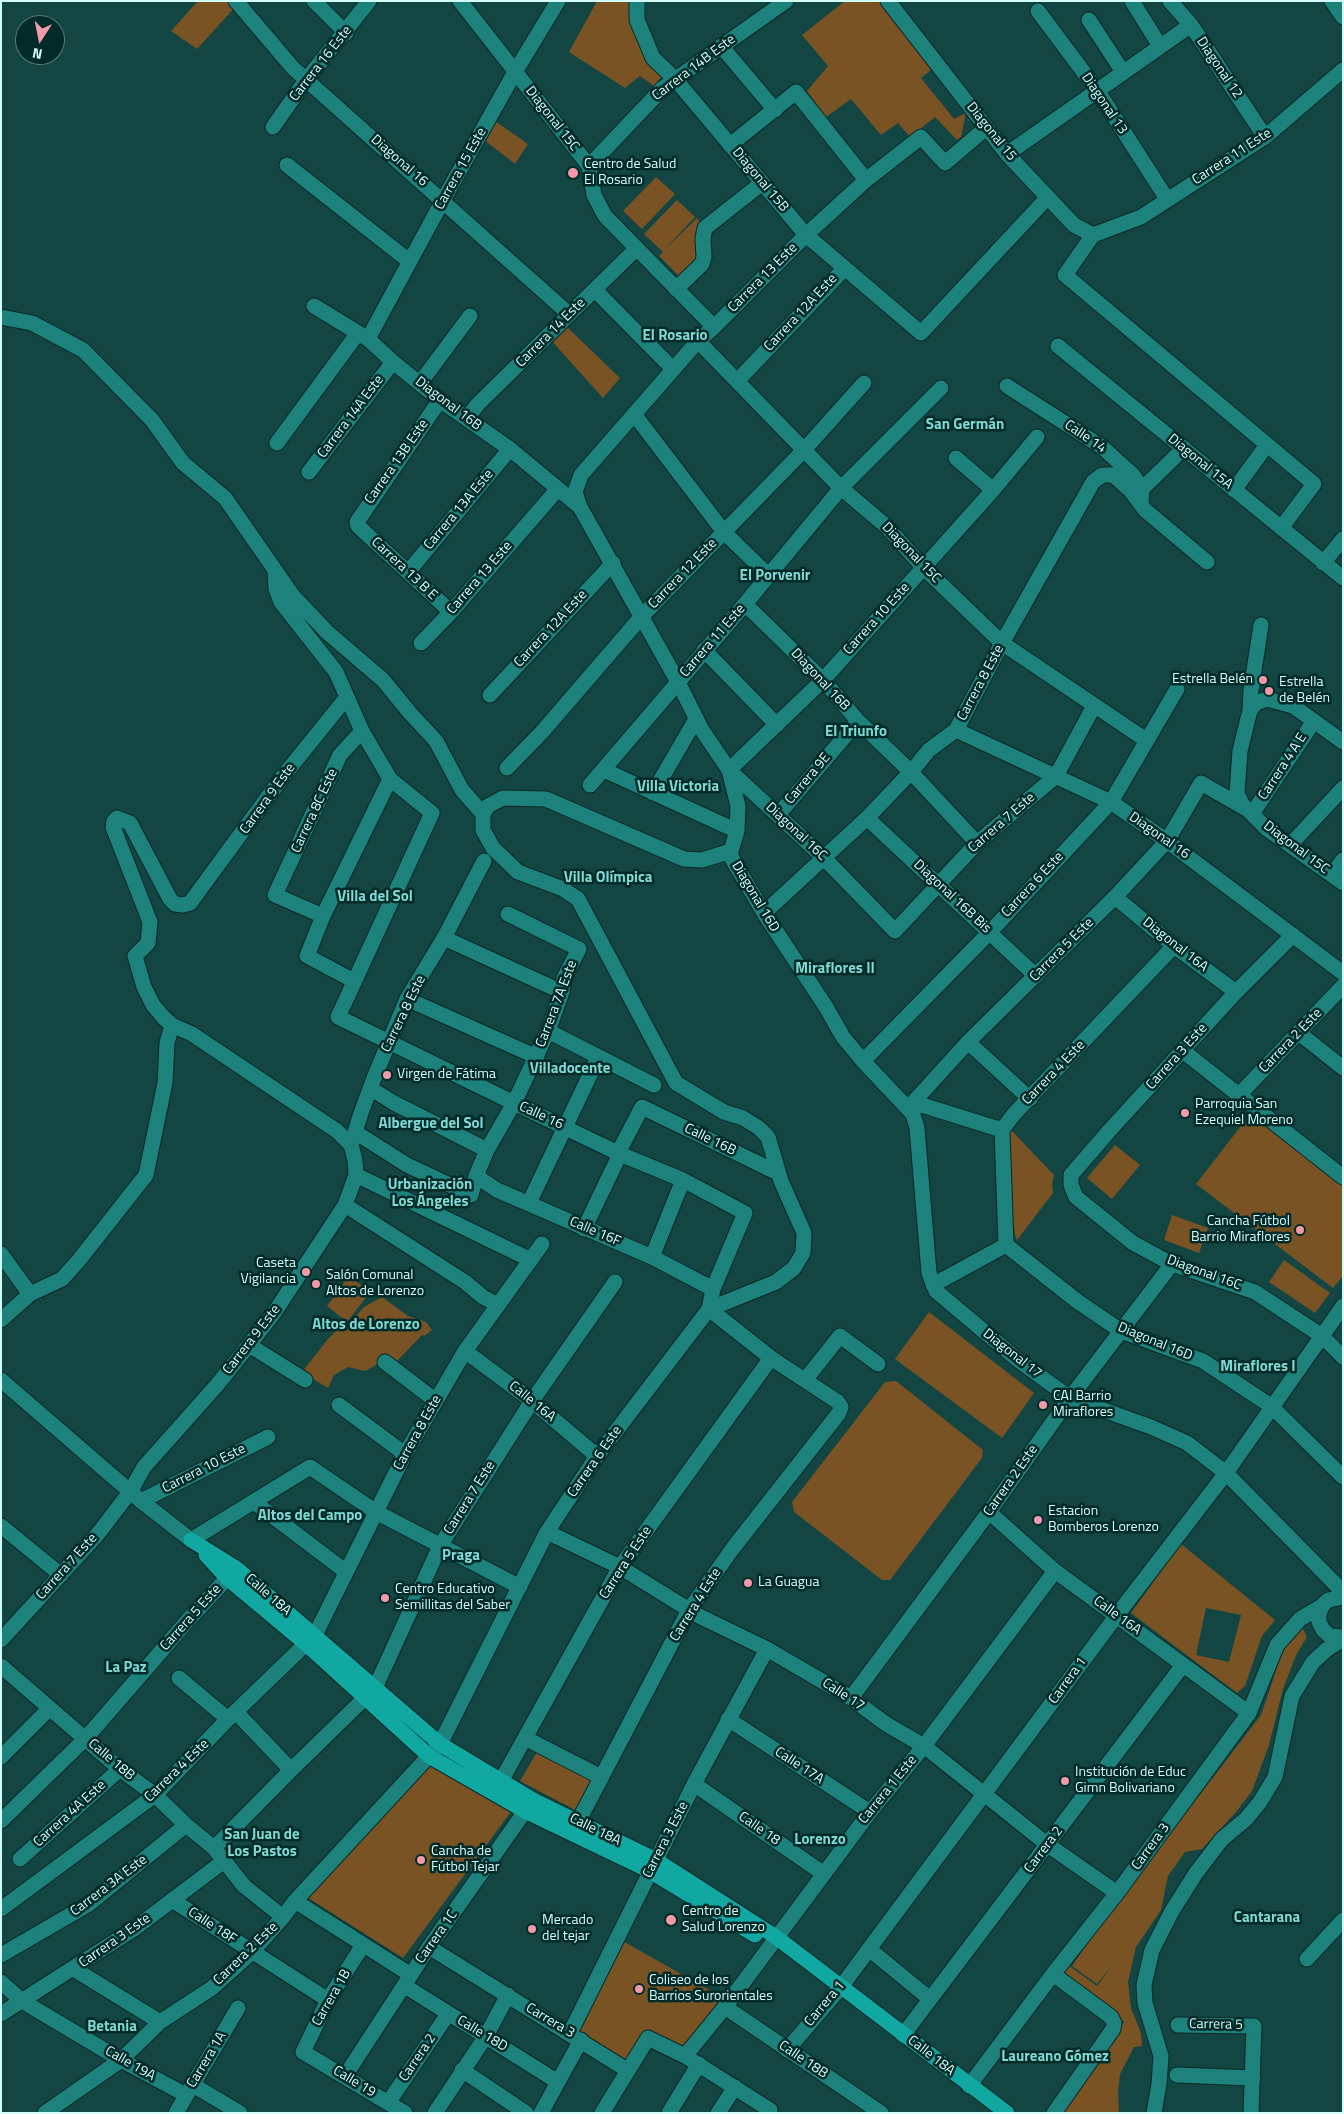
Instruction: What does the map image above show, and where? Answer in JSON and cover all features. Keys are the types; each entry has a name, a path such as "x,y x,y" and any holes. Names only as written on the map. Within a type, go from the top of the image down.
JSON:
{"main road":[{"name":"Calle 18A","path":"192,1540 310,1640 375,1688 440,1744 500,1781 529,1805 578,1822 774,1941 993,2113"},
{"name":"Calle 18A","path":"310,1640 364,1698 429,1756 653,1866"},
{"name":"Calle 18A","path":"838,1990 903,2035 1007,2113"}],"street":[{"name":"Diagonal 16","path":"236,1 293,68 569,314"},
{"path":"314,1 346,33"},
{"name":"Carrera 16 Este","path":"273,127 306,80 346,33 369,1"},
{"name":"Diagonal 15C","path":"460,1 589,166 594,195 606,216 636,249 714,327"},
{"name":"Carrera 15 Este","path":"277,443 363,336 409,261 515,72 558,1"},
{"name":"Diagonal 15B","path":"637,1 637,20 653,58 674,79 806,235 921,333 1048,197"},
{"name":"Carrera 14B Este","path":"589,166 663,88 786,1"},
{"name":"Diagonal 15","path":"888,1 1007,154 1074,224 1094,236"},
{"path":"1132,1 1160,46"},
{"name":"Diagonal 12","path":"1170,1 1191,25 1265,137"},
{"path":"1332,1 1343,17"},
{"name":"Diagonal 13","path":"1038,11 1097,90 1167,199"},
{"path":"1090,20 1123,72"},
{"path":"1007,154 1191,25"},
{"path":"722,46 775,110"},
{"name":"Carrera 11 Este","path":"1094,236 1141,217 1265,137 1343,70"},
{"path":"730,145 796,92 866,180"},
{"name":"Carrera 13 Este","path":"580,507 575,492 581,475 698,341 806,235 866,180 921,137 945,163 986,128"},
{"path":"287,164 409,261"},
{"path":"676,289 702,264 704,257 702,238 705,228 762,183"},
{"path":"1094,236 1065,274 1314,484 1281,528"},
{"name":"Carrera 14 Este","path":"467,418 478,404 636,249"},
{"name":"Carrera 12A Este","path":"737,381 845,268"},
{"path":"595,290 673,369"},
{"name":"Diagonal 16B","path":"314,306 363,336 440,400 510,449 580,507"},
{"path":"420,383 470,316"},
{"path":"1,317 32,323 83,350 152,420 183,463 224,498 293,596 320,624 383,680 410,714 436,741 462,790 483,814 483,830 493,848 518,872 563,889 578,899 676,1083 724,1112 743,1118 759,1128 768,1137 778,1173 804,1233 803,1253 794,1268 776,1282 709,1309"},
{"name":"Diagonal 15C","path":"698,341 841,488 886,526 924,568 1002,643 1146,740"},
{"name":"Diagonal 15A","path":"1058,346 1343,578"},
{"name":"Carrera 14A Este","path":"310,472 393,362"},
{"name":"Carrera 12 Este","path":"507,768 542,732 642,616 804,450 864,383"},
{"name":"Calle 14","path":"1007,386 1102,448 1133,474 1141,497"},
{"name":"Carrera 11 Este","path":"590,785 769,576 841,488 941,388"},
{"name":"Carrera 13B Este","path":"358,526 359,518 440,400"},
{"path":"634,414 724,532 769,576"},
{"name":"Carrera 10 Este","path":"729,770 822,680 924,568 1037,437"},
{"path":"1234,490 1267,445"},
{"path":"1184,448 1141,497 1207,562"},
{"name":"Carrera 13A Este","path":"408,572 510,449"},
{"path":"956,458 993,490"},
{"name":"Carrera 8 Este","path":"764,913 867,818 911,772 929,750 956,730 1002,643 1093,482 1102,475 1113,475 1141,497"},
{"name":"Carrera 13 Este","path":"421,643 451,612 558,490"},
{"path":"580,507 642,616 699,725 653,793"},
{"name":"Carrera 13 B E","path":"358,526 451,612"},
{"path":"1323,563 1343,539"},
{"name":"Carrera 12A Este","path":"490,695 613,564"},
{"path":"275,571 276,589 281,602 336,672 362,732 390,779 432,813 354,981 306,956 323,916 390,779"},
{"name":"Diagonal 16B","path":"745,604 822,680 858,721 911,772 977,843"},
{"path":"1261,625 1251,690 1253,706 1267,699 1293,706 1343,742"},
{"path":"704,650 777,725"},
{"name":"Carrera 6 Este","path":"863,1061 990,932 1111,802 1176,689"},
{"name":"Carrera 9 Este","path":"172,1025 153,1005 144,987 135,956 148,943 150,922 113,827 114,821 117,818 130,823 175,904 182,905 190,902 284,775 347,697"},
{"name":"Carrera 7 Este","path":"895,931 977,843 1056,776 1094,706"},
{"name":"Diagonal 15C","path":"1253,706 1240,751 1237,793 1242,804 1267,829 1337,879"},
{"name":"Carrera 9E","path":"778,815 858,721"},
{"name":"Carrera 4 A E","path":"1251,813 1314,721"},
{"name":"Diagonal 16C","path":"699,725 729,770 824,858 895,931"},
{"name":"Diagonal 16","path":"956,730 1111,802 1167,841 1343,974"},
{"name":"Carrera 8C Este","path":"323,916 276,895 340,755 362,732"},
{"path":"604,770 737,831"},
{"path":"729,770 738,806 737,831 731,851"},
{"name":"Diagonal 15C","path":"1201,783 1251,813"},
{"name":"Carrera 5 Este","path":"909,1107 968,1042 1116,897 1167,841 1201,783"},
{"path":"1290,845 1343,788"},
{"name":"Diagonal 16D","path":"483,814 488,806 503,798 546,799 684,859 702,860 731,851 733,864 843,1037 863,1061 909,1107"},
{"name":"Diagonal 16B Bis","path":"867,818 1036,976"},
{"path":"1337,879 1343,860"},
{"name":"Carrera 8 Este","path":"356,1175 353,1138 389,1041 407,999 444,938 484,862"},
{"name":"Diagonal 16A","path":"1116,897 1174,946 1236,992"},
{"name":"Carrera 7A Este","path":"353,1138 471,1195 476,1176 487,1150 514,1104 548,1031 562,992 564,978 579,949 508,914"},
{"name":"Carrera 3 Este","path":"1071,1186 1071,1175 1236,992 1293,935"},
{"path":"444,938 562,992"},
{"name":"Carrera 4 Este","path":"1002,1130 1174,946"},
{"name":"Calle 16","path":"354,981 338,1017 514,1104 619,1153 683,1180 746,1213 713,1289"},
{"name":"Carrera 2 Este","path":"1238,1096 1343,986"},
{"path":"407,999 536,1057"},
{"path":"1,1320 30,1294 62,1279 146,1175 166,1083 167,1043 172,1025 192,1034 337,1131 353,1138"},
{"path":"548,1031 598,1058 654,1084"},
{"path":"1299,1033 1343,1068"},
{"path":"968,1042 1030,1099"},
{"path":"1183,1051 1343,1177"},
{"path":"529,1203 598,1058"},
{"path":"370,1088 394,1103 487,1150"},
{"path":"922,1105 1002,1130 1006,1245 933,1285 929,1272 917,1128 914,1114 909,1107 922,1105"},
{"name":"Calle 16B","path":"619,1153 642,1107 778,1173"},
{"path":"584,1229 619,1153"},
{"path":"356,1175 531,1260"},
{"name":"Carrera 9 Este","path":"136,1496 144,1467 217,1385 274,1313 345,1205 356,1175"},
{"name":"Calle 16F","path":"476,1176 497,1190 652,1257 713,1289"},
{"path":"652,1257 683,1180"},
{"name":"Diagonal 16C","path":"1071,1186 1076,1197 1133,1243 1172,1264 1255,1292 1322,1336 1343,1356"},
{"path":"345,1205 465,1282 483,1297 498,1306"},
{"name":"Carrera 8 Este","path":"310,1640 405,1454 465,1351 542,1244"},
{"name":"Diagonal 16D","path":"1006,1245 1077,1301 1122,1331 1203,1360 1271,1406 1343,1477"},
{"path":"1,1254 30,1294"},
{"name":"Carrera 2 Este","path":"851,1698 989,1512 1070,1398 1172,1264"},
{"name":"Carrera 7 Este","path":"214,1848 290,1770 375,1688 440,1546 532,1401 614,1282"},
{"name":"Diagonal 17","path":"933,1285 936,1291 1018,1360 1070,1398 1151,1427 1187,1443 1226,1473 1343,1592"},
{"path":"709,1309 713,1289"},
{"name":"Carrera 1","path":"787,2050 838,1990 985,1795 1117,1615 1226,1473 1271,1406 1343,1306"},
{"path":"709,1309 771,1358 805,1380 840,1336 878,1364"},
{"name":"Carrera 6 Este","path":"440,1744 547,1532 597,1456 709,1309"},
{"path":"249,1345 305,1380"},
{"name":"Calle 16A","path":"465,1351 532,1401 597,1456"},
{"name":"Carrera 5 Este","path":"500,1781 620,1567 771,1358"},
{"path":"385,1362 436,1401"},
{"name":"Calle 18A","path":"1,1380 136,1496 192,1540"},
{"name":"Carrera 4 Este","path":"578,1822 689,1610 732,1548 839,1413 841,1407 838,1402 805,1380"},
{"path":"339,1405 405,1454"},
{"name":"Carrera 10 Este","path":"136,1496 268,1437"},
{"path":"192,1540 310,1467 376,1512 520,1587"},
{"name":"Carrera 7 Este","path":"1,1640 97,1535 136,1496"},
{"path":"254,1502 345,1571"},
{"name":"Calle 16A","path":"989,1512 1055,1571 1249,1713"},
{"path":"1,1526 61,1575"},
{"name":"Calle 17","path":"547,1532 620,1567 689,1610 767,1649 851,1698 886,1724 924,1746 1048,1845 1117,1894"},
{"path":"1316,1566 1321,1585 1322,1605 1319,1622 1323,1630 1330,1636 1343,1638"},
{"name":"Carrera 1 Este","path":"685,2056 725,2007 870,1812 924,1746 1055,1571"},
{"name":"Carrera 5 Este","path":"1,1821 86,1738 232,1573"},
{"name":"Carrera 3","path":"969,2086 1053,1974 1117,1894 1249,1713 1277,1645 1300,1619 1335,1597 1343,1597"},
{"path":"1154,2113 1161,2056 1145,2003 1144,1986 1152,1950 1172,1911 1196,1873 1222,1839 1246,1819 1260,1802 1275,1777 1292,1696 1313,1662 1343,1638"},
{"name":"Carrera 4 Este","path":"1,1909 155,1794 310,1640"},
{"name":"Carrera 3 Este","path":"541,2113 558,2082 576,2036 653,1866 728,1719 767,1649"},
{"name":"Carrera 2","path":"903,2035 1183,1665"},
{"name":"Calle 18B","path":"1,1666 120,1769 155,1794 186,1825 214,1848 244,1886 283,1918"},
{"path":"179,1678 232,1716 290,1770"},
{"path":"1,1757 50,1708"},
{"name":"Calle 17A","path":"728,1719 870,1812"},
{"path":"525,1738 601,1777"},
{"name":"Carrera 2 Este","path":"45,2113 121,2060 160,2022 212,1988 252,1952 283,1918 295,1901 440,1744"},
{"name":"Carrera 4A Este","path":"20,1859 120,1769"},
{"name":"Calle 18","path":"694,1784 824,1874"},
{"name":"Carrera 1C","path":"345,2076 428,1947 529,1805"},
{"name":"Carrera 3A Este","path":"1,1955 89,1904 186,1825"},
{"name":"Carrera 3 Este","path":"1,2014 134,1929 224,1861"},
{"name":"Calle 18F","path":"172,1900 328,2000"},
{"path":"295,1901 363,1945 408,1980"},
{"path":"1307,1959 1343,1920"},
{"name":"Carrera 1B","path":"302,2052 328,2000 363,1945"},
{"name":"Carrera 3","path":"428,1947 576,2036 627,2070"},
{"path":"869,1949 930,1999"},
{"path":"74,1969 160,2022"},
{"path":"1053,1974 1110,2017 1114,2023 1114,2029 1054,2113"},
{"name":"Calle 18D","path":"408,1980 448,2014 558,2082"},
{"name":"Calle 19A","path":"1,1982 22,2001 121,2060 240,2113"},
{"path":"436,2113 462,2070 486,2036 508,1996"},
{"name":"Calle 18B","path":"725,2007 881,2113"},
{"name":"Carrera 1A","path":"176,2113 238,2008"},
{"name":"Carrera 2","path":"397,2109 448,2014"},
{"name":"Carrera 5","path":"1178,2025 1254,2026 1253,2078"},
{"path":"602,2113 648,2038 699,2064 770,2111"},
{"name":"Calle 19","path":"302,2052 345,2076 397,2109"},
{"path":"669,2113 699,2064"},
{"path":"462,2070 526,2113"},
{"path":"1177,2076 1253,2078 1251,2113"},
{"path":"718,2113 735,2087"}],"shaded area":[{"path":"198,1 234,1 236,6 197,49 171,31"},
{"path":"597,1 632,1 662,76 654,86 640,76 625,88 569,52"},
{"path":"845,1 881,1 932,69 921,78 954,119 966,113 961,137 957,140 935,117 910,137 898,123 881,135 851,99 826,117 807,91 828,66 802,35"},
{"path":"492,119 528,144 515,164 483,139"},
{"path":"656,177 675,194 642,229 623,211"},
{"path":"677,200 695,217 664,250 697,218 701,225 700,263 682,279 659,256 663,252 644,234"},
{"path":"567,327 620,378 603,398 550,339"},
{"name":"Cancha Fútbol Barrio Miraflores","path":"1251,1113 1343,1183 1343,1276 1333,1288 1196,1184"},
{"path":"1011,1130 1054,1175 1053,1193 1017,1240 1009,1185 1006,1133"},
{"path":"1115,1145 1140,1165 1112,1199 1087,1178"},
{"path":"1172,1215 1208,1228 1199,1253 1164,1240"},
{"path":"1284,1260 1330,1293 1315,1313 1269,1282"},
{"path":"349,1276 370,1292 347,1322 327,1306"},
{"path":"382,1297 408,1316 426,1322 432,1330 424,1336 422,1335 397,1361 389,1358 365,1371 348,1367 334,1375 328,1388 302,1372 340,1327 352,1320 364,1307"},
{"path":"929,1312 1034,1393 1002,1438 895,1359"},
{"path":"896,1381 983,1450 982,1458 890,1580 882,1580 794,1512 792,1502 885,1382"},
{"path":"1181,1544 1275,1620 1262,1636 1245,1686 1237,1693 1131,1613","holes":["1206,1608 1241,1615 1229,1662 1196,1655"]},
{"path":"1302,1627 1307,1637 1296,1655 1283,1689 1269,1745 1252,1791 1236,1812 1202,1849 1185,1852 1168,1876 1161,1910 1136,1947 1128,1982 1131,2008 1141,2033 1142,2046 1134,2047 1120,2074 1118,2092 1119,2113 1056,2113 1124,2022 1061,1974 1068,1965 1097,1986 1112,1966 1097,1984 1072,1966 1103,1921 1261,1715 1285,1644"},
{"path":"537,1752 595,1782 579,1812 520,1781"},
{"name":"Cancha de Fútbol Tejar","path":"430,1765 513,1809 403,1958 305,1896"},
{"path":"621,1940 727,2000 683,2053 647,2037 631,2063 575,2031"}],"place":[{"name":"Centro de Salud El Rosario","path":"573,173"},
{"name":"Estrella Belén","path":"1263,680"},
{"name":"Estrella de Belén","path":"1269,691"},
{"name":"Virgen de Fátima","path":"387,1075"},
{"name":"Parroquia San Ezequiel Moreno","path":"1185,1113"},
{"name":"Cancha Fútbol Barrio Miraflores","path":"1300,1230"},
{"name":"Caseta Vigilancia","path":"306,1272"},
{"name":"Salón Comunal Altos de Lorenzo","path":"316,1284"},
{"name":"CAI Barrio Miraflores","path":"1043,1405"},
{"name":"Estacion Bomberos Lorenzo","path":"1038,1520"},
{"name":"La Guagua","path":"748,1583"},
{"name":"Centro Educativo Semillitas del Saber","path":"385,1598"},
{"name":"Institución de Educ Gimn Bolivariano","path":"1065,1781"},
{"name":"Cancha de Fútbol Tejar","path":"421,1860"},
{"name":"Centro de Salud Lorenzo","path":"671,1920"},
{"name":"Mercado del tejar","path":"532,1929"},
{"name":"Coliseo de los Barrios Surorientales","path":"639,1989"}],"district":[{"name":"El Rosario","path":"675,336"},
{"name":"San Germán","path":"965,425"},
{"name":"El Porvenir","path":"775,576"},
{"name":"El Triunfo","path":"856,732"},
{"name":"Villa Victoria","path":"678,787"},
{"name":"Villa Olímpica","path":"608,878"},
{"name":"Villa del Sol","path":"375,897"},
{"name":"Miraflores II","path":"835,969"},
{"name":"Villadocente","path":"570,1069"},
{"name":"Albergue del Sol","path":"431,1124"},
{"name":"Urbanización Los Ángeles","path":"430,1194"},
{"name":"Altos de Lorenzo","path":"366,1325"},
{"name":"Miraflores I","path":"1258,1367"},
{"name":"Altos del Campo","path":"310,1516"},
{"name":"Praga","path":"461,1556"},
{"name":"La Paz","path":"126,1668"},
{"name":"Lorenzo","path":"820,1840"},
{"name":"San Juan de Los Pastos","path":"262,1844"},
{"name":"Cantarana","path":"1267,1918"},
{"name":"Betania","path":"112,2027"},
{"name":"Laureano Gómez","path":"1055,2057"}]}
